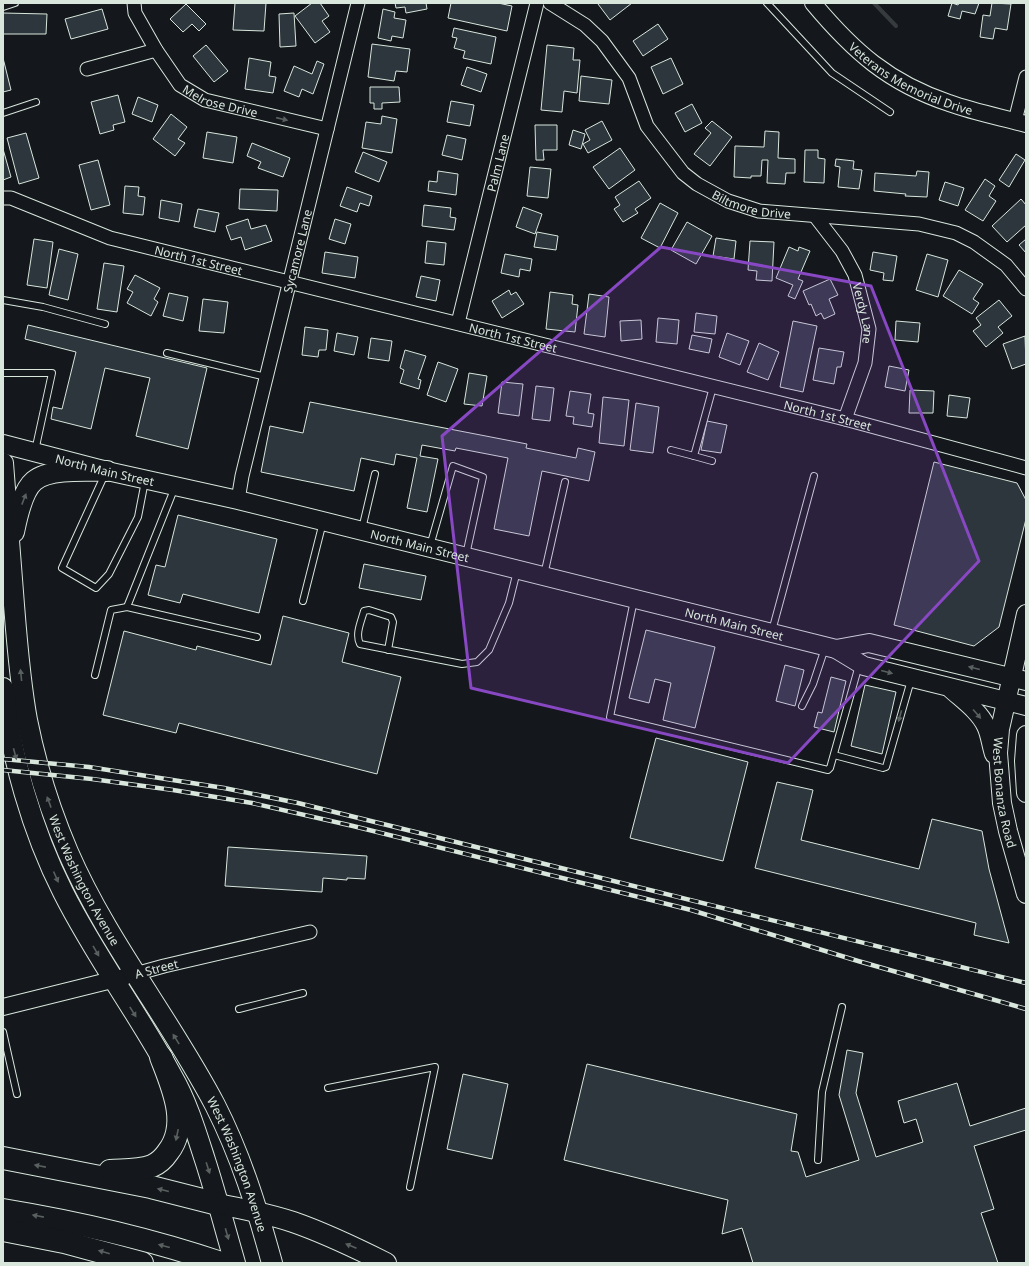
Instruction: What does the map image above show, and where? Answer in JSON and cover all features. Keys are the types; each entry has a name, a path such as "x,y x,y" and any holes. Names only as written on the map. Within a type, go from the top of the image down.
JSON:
{"highway":[{"path":"77,1173 137,1170 148,1167 163,1159 175,1144 179,1128 179,1112 173,1089 161,1057"},
{"path":"3,1158 151,1187 218,1204"},
{"path":"3,1210 68,1222 142,1240 211,1260"},
{"path":"3,1230 64,1242 142,1263"}],"main road":[{"name":"North Main Street","path":"3,444 107,471 238,500 830,648 864,666 948,687 1013,688"},
{"name":"West Washington Avenue","path":"3,463 21,683 34,752 47,796 68,852 83,882 135,974 194,1067 215,1105 236,1150 259,1212 272,1263"},
{"path":"10,550 19,511 26,493 34,480 50,474 61,472 107,471"},
{"name":"West Bonanza Road","path":"1026,614 1013,688 1000,729 998,752 1002,803 1008,831 1026,894"},
{"name":"North Main Street","path":"830,648 869,643 1013,688 1026,706"},
{"path":"948,687 976,712 986,726 999,768"},
{"name":"West Washington Avenue","path":"3,688 10,738 25,792 48,859 68,902 112,979 173,1076 193,1121 235,1263"},
{"name":"West Bonanza Road","path":"1026,735 1024,761 1026,793"},
{"path":"218,1204 259,1212 294,1222 386,1263"}],"street":[{"path":"87,69 156,50 135,13 134,3"},
{"name":"Sycamore Lane","path":"238,500 242,476 358,3"},
{"name":"Palm Lane","path":"458,323 537,3"},
{"name":"Biltmore Drive","path":"550,3 585,25 602,41 629,78 647,126 683,173 697,184 728,201 759,211 919,224 956,233 974,242 1006,265 1026,289"},
{"name":"Veterans Memorial Drive","path":"813,3 857,50 895,79 914,89 950,104 1021,122"},
{"name":"Melrose Drive","path":"156,50 180,85 205,100 327,130"},
{"path":"1021,122 1026,77"},
{"name":"North 1st Street","path":"3,198 11,198 110,238 845,419 1026,468"},
{"name":"Verdy Lane","path":"815,216 842,251 856,275 869,329 865,363 845,419"},
{"name":"A Street","path":"3,1006 310,932"}],"lane":[{"path":"3,7 15,3"},
{"path":"767,3 832,73 890,112"},
{"path":"3,113 36,102"},
{"path":"3,300 43,307 105,324"},
{"path":"166,353 266,377"},
{"path":"3,373 52,373 35,452"},
{"path":"694,456 713,387"},
{"path":"671,450 712,461"},
{"path":"430,548 453,466 483,477 466,557"},
{"path":"107,471 62,568 96,588 109,574 138,517 145,479"},
{"path":"361,531 375,474"},
{"path":"771,633 814,476"},
{"path":"544,576 565,482"},
{"path":"127,607 175,486"},
{"path":"303,601 323,521"},
{"path":"388,650 393,622 391,617 369,610 364,611 358,633 358,640 360,644 388,650 462,664 477,662 489,650 509,603 517,570"},
{"path":"634,599 610,717 827,770 830,768 860,664"},
{"path":"95,675 111,610 127,607 257,637"},
{"path":"802,706 830,648"},
{"path":"834,755 883,768 886,767 911,678"},
{"path":"239,1009 303,993"},
{"path":"818,1160 822,1092 842,1007"},
{"path":"3,1035 17,1094"},
{"path":"328,1088 435,1067 410,1187"}],"highlighted area":[{"path":"661,247 871,286 979,561 788,763 471,688 442,436"}],"building":[{"path":"235,3 266,3 264,31 233,30"},
{"path":"312,3 320,3 329,16 322,21 330,32 315,43 295,16"},
{"path":"395,3 426,3 427,9 406,13 405,7 396,8"},
{"path":"451,3 498,3 512,6 507,31 448,18"},
{"path":"632,3 610,20 598,4"},
{"path":"952,3 958,5 959,3 979,3 975,14 962,11 960,19 948,16"},
{"path":"992,3 1011,4 1007,30 995,28 993,39 980,37 983,15 990,16"},
{"path":"186,4 206,24 199,31 192,24 183,32 170,19"},
{"path":"102,9 108,29 71,39 65,19"},
{"path":"383,9 395,12 394,18 406,20 403,38 392,36 391,41 378,38"},
{"path":"3,13 47,14 46,34 3,34"},
{"path":"294,13 296,46 280,47 279,14"},
{"path":"658,24 668,39 643,56 633,41"},
{"path":"454,28 496,37 491,64 463,58 465,51 454,48 457,38 452,37"},
{"path":"372,44 410,49 407,72 396,71 394,81 368,77"},
{"path":"206,45 228,71 214,82 193,56"},
{"path":"547,45 574,48 573,60 580,60 577,93 564,91 562,112 541,110"},
{"path":"3,58 11,90 3,92"},
{"path":"249,58 271,62 269,76 276,77 273,93 245,89"},
{"path":"671,58 683,84 663,94 651,67"},
{"path":"317,61 324,64 313,94 302,89 299,97 284,91 294,66 312,74"},
{"path":"467,67 487,74 481,92 461,85"},
{"path":"581,76 612,80 609,104 579,101"},
{"path":"370,87 399,87 400,102 382,103 382,109 374,109 374,103 370,103"},
{"path":"118,95 125,122 113,125 114,130 100,134 91,102"},
{"path":"138,97 158,105 152,122 132,114"},
{"path":"451,101 474,105 470,126 447,122"},
{"path":"692,104 702,123 685,132 675,113"},
{"path":"171,114 187,127 178,139 185,143 175,156 153,139"},
{"path":"382,116 397,119 392,153 362,148 366,122 381,124"},
{"path":"602,121 612,140 588,153 583,144 590,140 585,130"},
{"path":"712,121 732,137 710,166 694,154 711,133 705,128"},
{"path":"535,125 557,125 557,150 543,150 544,160 536,160"},
{"path":"573,130 585,134 581,149 569,145"},
{"path":"765,131 779,132 778,158 795,159 795,173 786,173 785,184 767,183 768,160 762,160 761,176 751,176 751,178 734,177 735,146 764,147"},
{"path":"207,132 237,137 233,163 203,158"},
{"path":"26,133 39,178 19,184 7,138"},
{"path":"447,135 466,139 462,160 442,155"},
{"path":"252,143 290,158 283,177 258,168 261,162 247,156"},
{"path":"620,148 635,170 609,189 593,167"},
{"path":"3,149 11,177 3,180"},
{"path":"805,150 818,150 818,158 825,159 824,183 804,182"},
{"path":"363,152 387,162 379,182 355,172"},
{"path":"1016,154 1025,160 1009,187 999,180"},
{"path":"836,159 854,161 853,169 862,170 859,189 838,187 840,167 835,166"},
{"path":"98,160 110,205 91,210 79,165"},
{"path":"530,167 551,169 548,198 527,196"},
{"path":"438,171 458,174 456,195 428,191 429,181 437,182"},
{"path":"917,171 929,172 927,197 905,196 906,194 874,191 875,173 916,176"},
{"path":"985,179 995,186 989,196 996,201 983,221 965,210"},
{"path":"639,181 651,198 635,209 638,213 623,222 614,209 620,205 615,197"},
{"path":"945,182 964,188 958,206 939,200"},
{"path":"125,186 139,187 138,196 145,197 143,215 123,213"},
{"path":"347,187 372,196 369,206 360,203 357,212 340,206"},
{"path":"240,189 278,190 277,211 239,209"},
{"path":"1021,199 1026,205 1026,225 1007,242 992,226"},
{"path":"161,200 182,204 179,222 159,218"},
{"path":"660,203 678,213 660,248 641,238"},
{"path":"424,205 451,208 450,217 456,218 454,230 422,226"},
{"path":"523,207 542,214 535,234 516,227"},
{"path":"198,209 219,213 215,232 194,227"},
{"path":"248,219 251,229 266,225 272,241 245,250 241,237 231,240 226,226"},
{"path":"335,219 351,224 345,244 329,239"},
{"path":"687,222 712,236 696,264 671,250"},
{"path":"537,232 558,236 556,250 534,247"},
{"path":"716,238 736,241 734,259 713,256"},
{"path":"34,239 53,242 47,288 27,285"},
{"path":"1026,239 1026,253 1019,245"},
{"path":"427,241 446,243 444,265 425,263"},
{"path":"750,241 774,242 772,281 756,280 757,271 748,270"},
{"path":"789,247 798,251 799,247 810,251 798,279 803,281 795,299 788,296 793,285 776,278"},
{"path":"59,249 78,254 68,300 49,295"},
{"path":"325,252 358,257 355,278 322,273"},
{"path":"873,252 897,256 893,281 883,280 884,273 870,270"},
{"path":"505,254 532,259 530,271 520,269 519,277 501,273"},
{"path":"927,254 948,260 938,297 916,290"},
{"path":"104,263 124,266 117,312 97,309"},
{"path":"959,270 983,284 973,299 979,303 972,314 943,296"},
{"path":"135,275 160,288 154,299 158,302 151,316 127,303 133,292 127,289"},
{"path":"421,276 440,280 436,301 416,297"},
{"path":"830,279 838,295 829,299 835,314 824,319 821,313 816,316 803,291"},
{"path":"509,290 511,295 516,292 524,304 502,318 492,301"},
{"path":"550,292 573,295 572,304 578,305 575,332 546,329"},
{"path":"169,293 188,297 183,321 163,316"},
{"path":"589,294 609,297 605,337 584,334"},
{"path":"203,299 228,302 224,333 199,331"},
{"path":"999,300 1012,316 998,327 1003,333 986,347 973,331 981,325 976,318"},
{"path":"696,313 717,316 715,334 694,332"},
{"path":"658,318 679,320 677,344 656,342"},
{"path":"641,320 642,339 621,341 620,321"},
{"path":"793,321 817,326 803,392 780,387"},
{"path":"896,321 920,323 918,342 895,340"},
{"path":"28,325 207,368 188,449 136,436 150,378 105,368 91,429 51,419 53,407 62,409 76,352 25,339"},
{"path":"305,327 328,330 326,350 319,350 318,357 302,355"},
{"path":"337,333 358,337 354,355 334,351"},
{"path":"727,333 749,341 740,365 719,357"},
{"path":"692,335 712,339 709,353 689,349"},
{"path":"1025,336 1026,364 1012,369 1003,344"},
{"path":"371,338 392,341 389,361 368,358"},
{"path":"759,343 779,352 768,380 747,372"},
{"path":"819,348 844,352 841,367 837,367 834,384 813,380"},
{"path":"405,350 426,356 418,379 421,380 419,389 400,383 404,370 400,368"},
{"path":"438,362 458,369 446,402 427,395"},
{"path":"889,366 909,370 905,391 885,387"},
{"path":"469,373 487,376 482,406 464,404"},
{"path":"502,382 523,384 519,416 498,413"},
{"path":"536,386 554,388 550,421 532,419"},
{"path":"910,390 934,391 933,413 909,413"},
{"path":"570,391 591,394 588,413 594,414 592,427 573,424 574,417 566,416"},
{"path":"949,395 970,398 967,418 947,416"},
{"path":"603,397 629,400 624,446 599,443"},
{"path":"310,402 527,444 526,448 576,458 578,448 595,452 589,481 542,471 529,536 494,529 508,458 456,448 455,451 422,445 420,456 438,459 427,512 407,508 417,458 396,454 394,465 361,458 354,491 261,472 270,426 303,433"},
{"path":"636,403 659,407 653,453 630,450"},
{"path":"707,421 727,425 721,453 701,450"},
{"path":"934,462 1017,483 1026,500 1026,519 999,627 974,646 894,625"},
{"path":"178,515 277,539 259,613 183,594 180,603 148,595 156,565 165,567"},
{"path":"364,564 426,576 421,600 359,588"},
{"path":"283,616 349,633 342,662 401,677 377,774 179,723 176,733 103,715 124,631 196,650 197,646 271,665"},
{"path":"646,630 715,647 695,728 663,720 671,683 655,679 649,703 629,698"},
{"path":"785,665 804,670 795,706 776,701"},
{"path":"831,677 846,681 834,732 814,727 818,712 822,713"},
{"path":"865,685 896,692 882,754 851,746"},
{"path":"656,738 748,762 723,861 630,838"},
{"path":"777,782 813,790 801,840 919,869 932,819 982,831 989,869 1009,943 974,935 976,923 755,868"},
{"path":"228,847 367,856 365,879 347,878 347,880 323,878 322,892 225,886"},
{"path":"847,1050 863,1053 856,1093 876,1157 923,1142 916,1119 904,1123 898,1101 957,1083 970,1126 1026,1108 1026,1130 974,1146 994,1209 981,1213 998,1263 753,1263 742,1228 722,1234 728,1200 564,1160 587,1064 797,1114 791,1151 798,1152 806,1177 859,1160 839,1095"},
{"path":"463,1074 508,1084 492,1159 447,1149"}],"waterway":[{"path":"874,3 896,26"}],"railway":[{"path":"3,759 89,767 224,788 298,803 1026,983"},
{"path":"3,770 92,779 173,790 252,803 353,826 691,910 858,961 1026,1009"}]}
